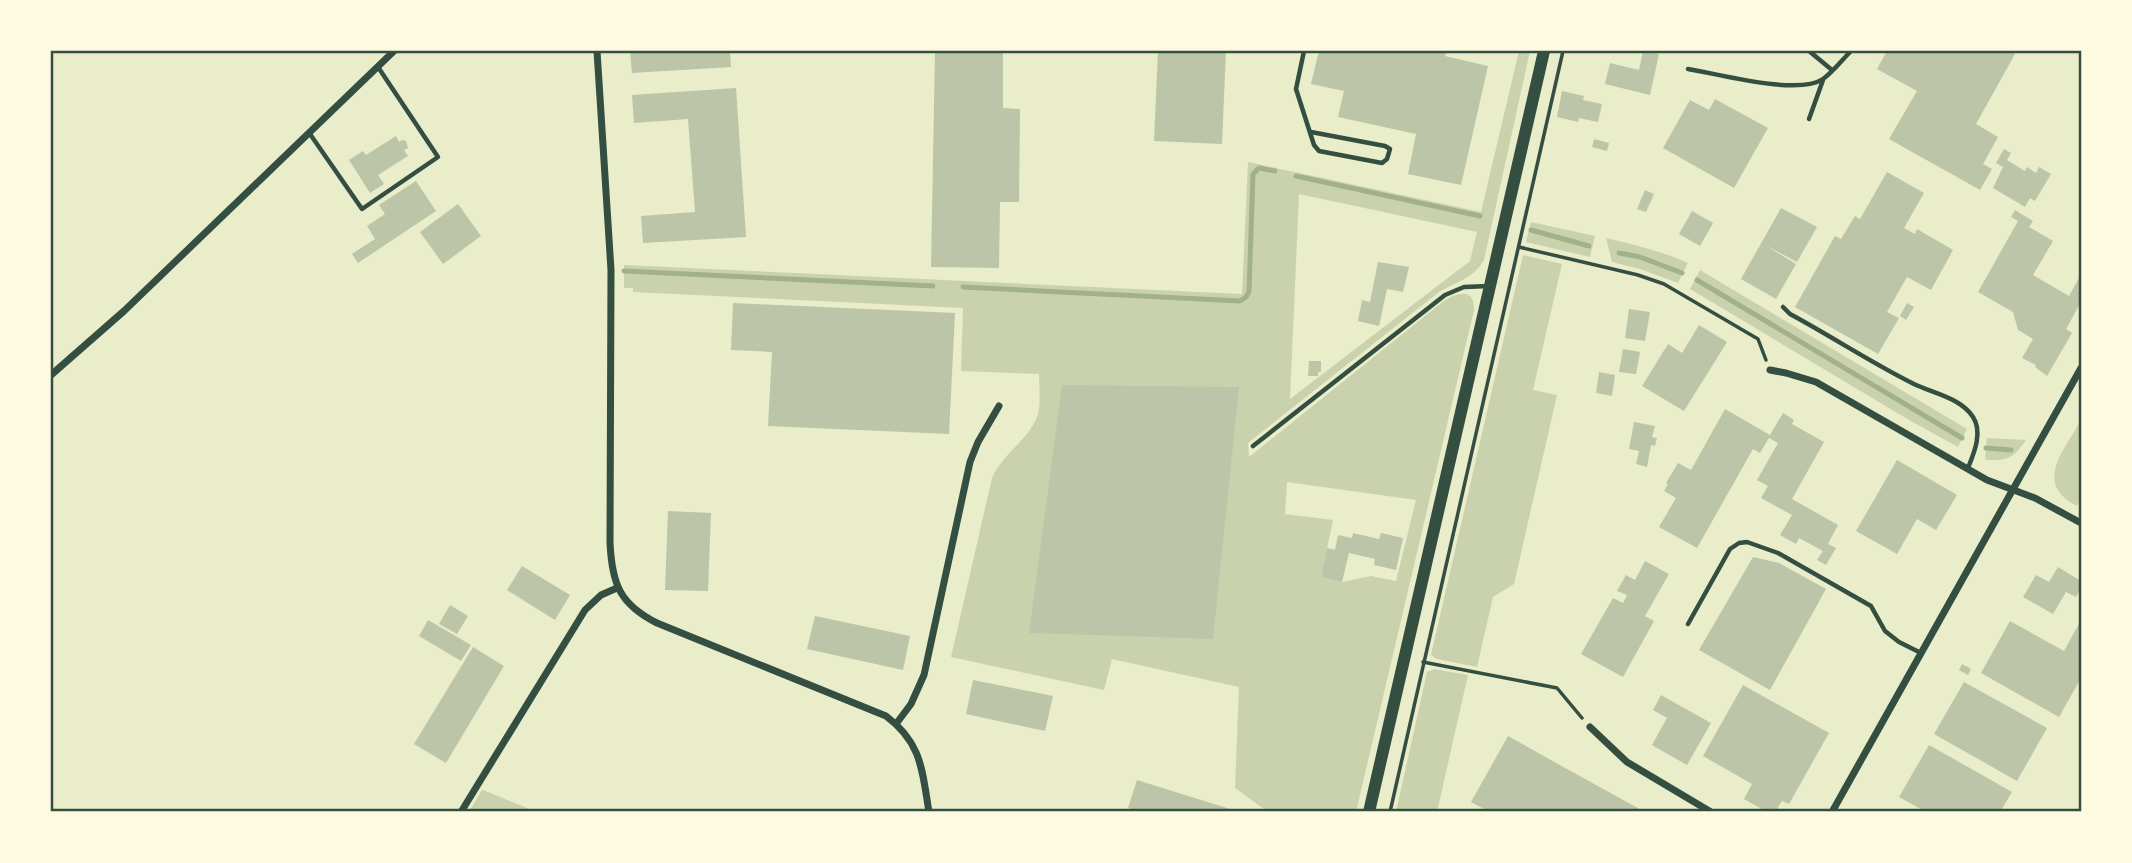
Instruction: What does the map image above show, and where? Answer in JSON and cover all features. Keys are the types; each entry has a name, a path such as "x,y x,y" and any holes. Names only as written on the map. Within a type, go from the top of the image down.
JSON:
{"main road":[{"path":"1369,812 1544,51"}],"street":[{"path":"51,375 124,311 393,51"},
{"path":"597,51 611,270 610,543 611,568 617,589 630,606 650,619 875,711 896,723 915,748 922,769 929,812"},
{"path":"1832,812 2081,368"},
{"path":"1770,370 1816,382 1987,480 2035,498 2081,523"},
{"path":"896,723 911,704 924,675 970,462 999,405"},
{"path":"461,812 585,610 601,595 617,589"},
{"path":"1590,727 1627,762 1711,812"}],"lane":[{"path":"1304,51 1296,89 1314,145 1319,151 1382,163 1387,159 1390,149 1311,132"},
{"path":"1809,51 1832,70"},
{"path":"1688,69 1789,87 1823,79 1851,51"},
{"path":"310,134 362,209 438,157 378,67"},
{"path":"1809,120 1823,79"},
{"path":"1253,446 1445,295 1474,285 1490,286"},
{"path":"1783,307 1790,314 1915,385 1940,394 1972,415 1977,426 1977,439 1968,468"},
{"path":"1688,624 1730,548 1747,542 1778,553 1871,606 1885,631 1920,653"}],"path":[{"path":"1390,812 1563,51"},
{"path":"1519,247 1638,275 1681,292 1758,339 1770,370"},
{"path":"1423,662 1557,688 1590,727"}],"green space":[{"path":"1519,51 1530,51 1484,260 1480,266 1470,275 1439,292 1248,443 1249,457 1445,300 1461,294 1472,298 1474,310 1356,812 1268,812 1235,788 1239,687 1112,659 1104,690 951,657 992,478 1002,461 1034,423 1040,399 1039,374 961,371 963,308 633,292 633,288 624,288 624,265 1242,294 1248,162 1481,212","holes":["1299,194 1477,232 1470,261 1290,399","1287,482 1416,500 1396,581 1371,576 1342,582 1321,577 1333,520 1285,514"]},
{"path":"1531,222 1595,236 1590,257 1526,242"},
{"path":"1606,238 1688,263 1678,283 1612,262"},
{"path":"1523,255 1562,264 1533,390 1557,395 1514,584 1493,597 1477,667 1437,659 1431,655"},
{"path":"1700,270 1967,429 1958,447 1690,289"},
{"path":"2081,420 2081,498 2077,506 2064,497 2054,477 2061,455"},
{"path":"1987,438 2026,440 2010,457 1987,460"},
{"path":"1434,669 1468,675 1437,812 1396,812 1427,672"},
{"path":"483,790 537,812 469,812"}],"building":[{"path":"630,51 730,51 731,67 632,73"},
{"path":"935,51 1003,53 1003,108 1020,109 1019,202 1000,202 999,268 931,267"},
{"path":"1158,51 1226,51 1222,144 1154,141"},
{"path":"1319,51 1436,51 1446,53 1445,56 1488,66 1461,185 1408,174 1416,134 1338,117 1344,91 1311,84"},
{"path":"1643,51 1659,54 1650,95 1605,84 1610,63 1639,70"},
{"path":"1887,51 2010,51 2015,54 1976,124 1998,137 1983,164 1992,169 1980,190 1889,139 1917,91 1877,69"},
{"path":"736,88 746,237 643,243 641,216 695,212 688,119 634,123 632,95"},
{"path":"1562,91 1602,104 1598,122 1579,118 1578,122 1557,117"},
{"path":"1715,99 1768,128 1734,188 1663,148 1690,100 1709,110"},
{"path":"396,136 399,142 406,141 408,148 404,150 408,156 378,175 384,184 370,193 349,160 363,151 366,155"},
{"path":"1594,139 1609,143 1607,151 1592,147"},
{"path":"2004,149 2011,153 2007,160 2025,171 2027,167 2036,173 2039,167 2051,174 2035,201 2030,198 2025,207 1993,188 2003,167 1996,163"},
{"path":"1887,172 1924,193 1904,228 1915,234 1917,229 1953,250 1931,290 1907,277 1887,312 1899,318 1878,354 1795,307 1835,236 1841,239 1855,216 1860,219"},
{"path":"416,181 436,211 358,263 352,254 375,239 367,226 385,214 379,205"},
{"path":"1645,190 1654,194 1646,212 1637,209"},
{"path":"458,204 481,236 443,264 420,232"},
{"path":"1781,208 1817,227 1797,262 1765,245 1796,264 1776,299 1741,279"},
{"path":"2015,210 2033,221 2029,227 2053,241 2033,275 2069,296 2079,278 2081,280 2081,302 2066,329 2072,333 2047,376 2035,367 2036,365 2022,358 2033,339 2018,330 2013,312 1978,292 2018,221 2011,217"},
{"path":"1692,211 1713,223 1700,246 1679,234"},
{"path":"1378,262 1409,267 1403,292 1387,289 1379,326 1358,321 1362,300 1370,302"},
{"path":"733,303 955,313 949,434 768,426 772,352 731,350"},
{"path":"1907,303 1914,307 1906,320 1900,316"},
{"path":"1629,309 1650,312 1645,341 1625,338"},
{"path":"1699,325 1727,342 1684,411 1642,386 1668,344 1682,353"},
{"path":"1623,349 1640,352 1636,374 1619,372"},
{"path":"1309,361 1321,361 1321,372 1318,372 1318,376 1308,376"},
{"path":"1599,372 1615,375 1612,396 1596,393"},
{"path":"1062,385 1239,387 1213,639 1029,633"},
{"path":"1725,409 1770,435 1783,413 1794,420 1792,424 1824,442 1792,499 1838,525 1828,544 1836,548 1826,565 1817,560 1823,551 1799,538 1796,544 1780,535 1792,515 1761,498 1768,486 1757,480 1778,443 1769,438 1760,453 1753,449 1697,548 1659,527 1676,498 1664,491 1668,484 1666,483 1678,463 1691,470"},
{"path":"1634,422 1655,426 1652,437 1657,438 1655,446 1651,445 1647,467 1636,464 1639,451 1629,449"},
{"path":"1897,460 1957,495 1936,530 1917,519 1897,554 1856,531"},
{"path":"668,511 711,513 708,591 665,590"},
{"path":"1353,533 1379,539 1381,533 1403,538 1396,570 1374,565 1375,559 1349,553 1342,582 1321,577 1327,548 1335,550 1338,535 1352,538"},
{"path":"1753,557 1779,563 1826,589 1770,690 1699,650"},
{"path":"1645,561 1669,574 1645,616 1654,621 1623,677 1581,654 1613,598 1623,603 1627,595 1617,591 1626,575 1635,580"},
{"path":"522,566 570,595 555,620 507,590"},
{"path":"2058,567 2081,581 2081,588 2076,597 2066,592 2053,614 2023,597 2036,575 2049,582"},
{"path":"450,605 468,616 457,634 439,624"},
{"path":"815,616 910,636 903,670 807,649"},
{"path":"428,620 471,645 461,661 419,636"},
{"path":"2081,620 2081,678 2059,717 1981,673 2010,621 2064,651"},
{"path":"473,647 504,666 446,763 414,744"},
{"path":"1962,664 1971,669 1968,675 1959,670"},
{"path":"973,680 1053,696 1045,731 966,714"},
{"path":"1964,682 2047,728 2017,781 1934,734"},
{"path":"1743,685 1829,733 1789,804 1782,801 1775,812 1767,812 1744,799 1752,784 1703,756"},
{"path":"1661,695 1711,723 1687,765 1652,745 1667,718 1653,710"},
{"path":"1508,736 1645,812 1490,812 1471,802"},
{"path":"1929,745 2012,792 2000,812 1926,812 1899,797"},
{"path":"1137,780 1230,809 1229,812 1141,812 1128,808"}],"waterway":[{"path":"963,287 1240,301 1249,291 1253,174 1259,168 1275,171"},
{"path":"1296,176 1480,216"},
{"path":"1531,230 1589,246"},
{"path":"1619,253 1640,257 1682,273"},
{"path":"624,271 933,286"},
{"path":"1697,280 1962,438"},
{"path":"1986,448 2011,450"}]}
